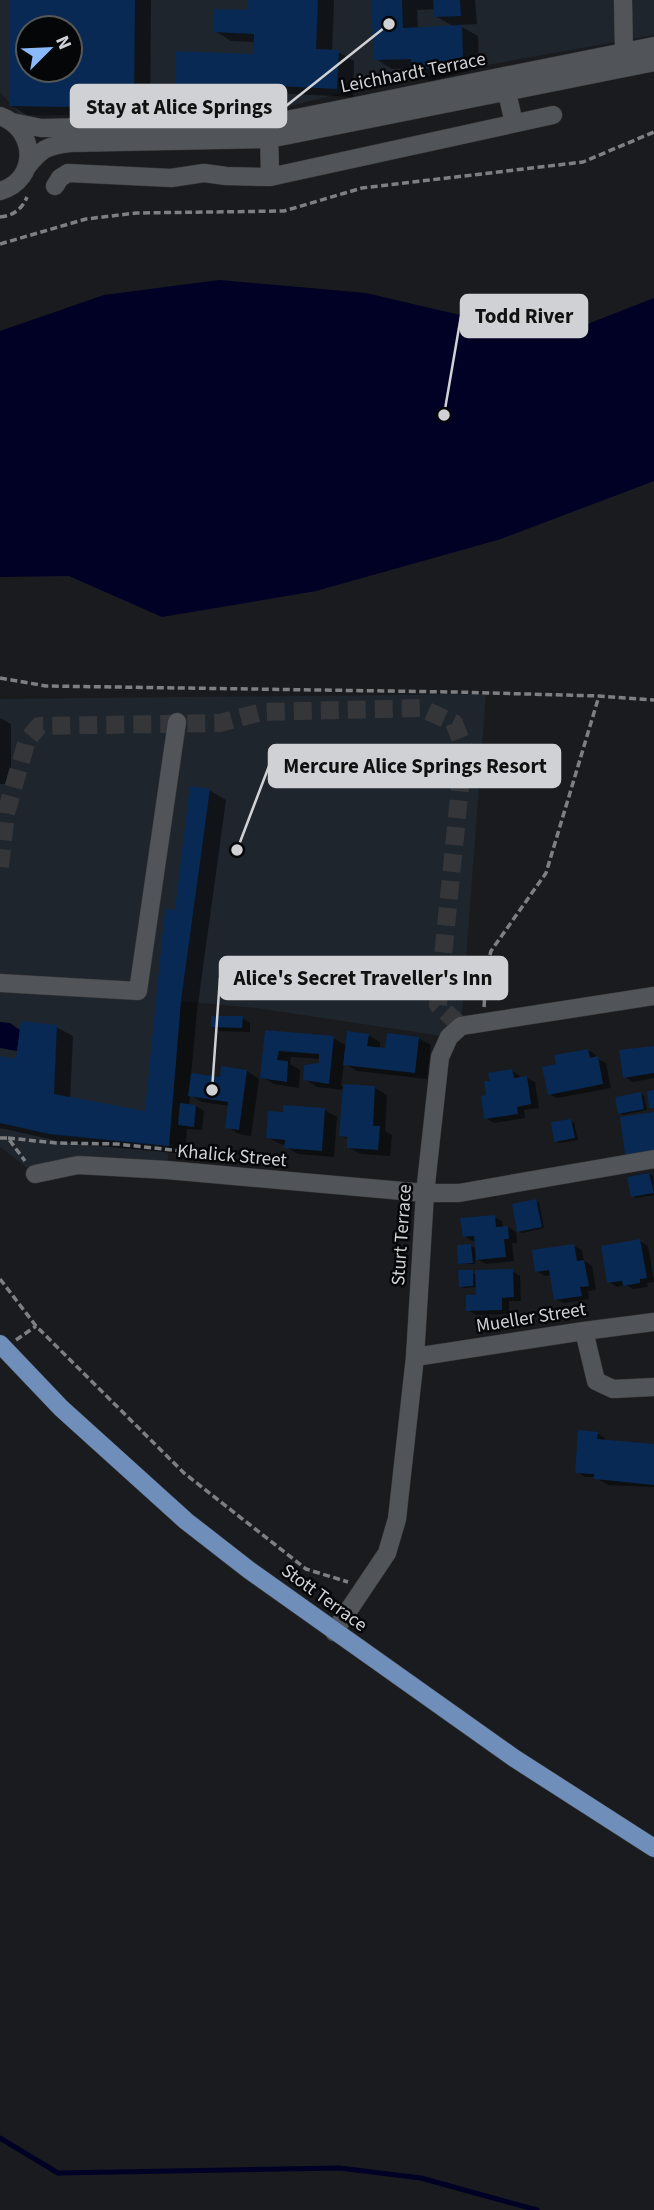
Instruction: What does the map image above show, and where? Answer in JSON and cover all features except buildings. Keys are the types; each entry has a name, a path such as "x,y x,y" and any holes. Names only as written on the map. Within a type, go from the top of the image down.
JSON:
{"main road":[{"name":"Stott Terrace","path":"0,1344 61,1408 186,1521 334,1632 514,1758 654,1848"}],"street":[{"path":"623,0 625,59"},
{"name":"Leichhardt Terrace","path":"2,193 21,177 43,149 51,145 269,131 625,59 654,46"},
{"name":"Leichhardt Terrace","path":"625,59 654,62"},
{"path":"504,84 514,122"},
{"path":"55,186 64,174 62,168 171,178 204,173 270,177 553,115"},
{"path":"4,116 19,128 28,148 26,168"},
{"name":"Leichhardt Terrace","path":"4,116 41,128 269,131"},
{"path":"269,131 270,177"},
{"path":"0,983 138,992 177,722"},
{"name":"Sturt Terrace","path":"334,1632 387,1553 397,1519 415,1357 425,1193 440,1057 450,1037 461,1026 654,996"},
{"name":"Khalick Street","path":"35,1174 78,1166 167,1170 425,1193 459,1193 654,1159"},
{"name":"Mueller Street","path":"415,1357 654,1322"},
{"path":"584,1331 596,1381 613,1389 654,1387"}],"path":[{"path":"0,244 86,219 136,213 284,211 362,188 583,162 654,132"},
{"path":"0,678 46,686 599,695 654,700"},
{"path":"483,1023 487,965 491,951 546,873 599,695"},
{"path":"0,1138 8,1138 35,1174"},
{"path":"0,1279 36,1326 184,1473 306,1569 364,1588"}],"shaded area":[{"path":"0,0 654,0 654,35 366,87 263,113 20,115 0,92"},
{"path":"486,694 461,1026 449,1037 256,1008 181,1001 167,1170 35,1174 0,1147 0,699"}],"water":[{"path":"219,280 366,293 460,315 501,303 526,322 585,325 654,298 654,481 501,539 316,591 162,617 69,576 0,577 0,331 104,295"},
{"path":"0,1022 10,1023 20,1030 17,1051 0,1048"}],"waterway":[{"path":"0,2138 58,2173 339,2168 421,2178 537,2210"}],"tunnel":[{"path":"0,867 6,813 27,740 39,726 220,723 261,712 421,708 454,723 464,748 438,1005 461,1026"}],"place":[{"name":"Stay at Alice Springs","path":"389,24"},
{"name":"Todd River","path":"444,415"},
{"name":"Mercure Alice Springs Resort","path":"237,850"},
{"name":"Alice's Secret Traveller's Inn","path":"212,1090"}]}
